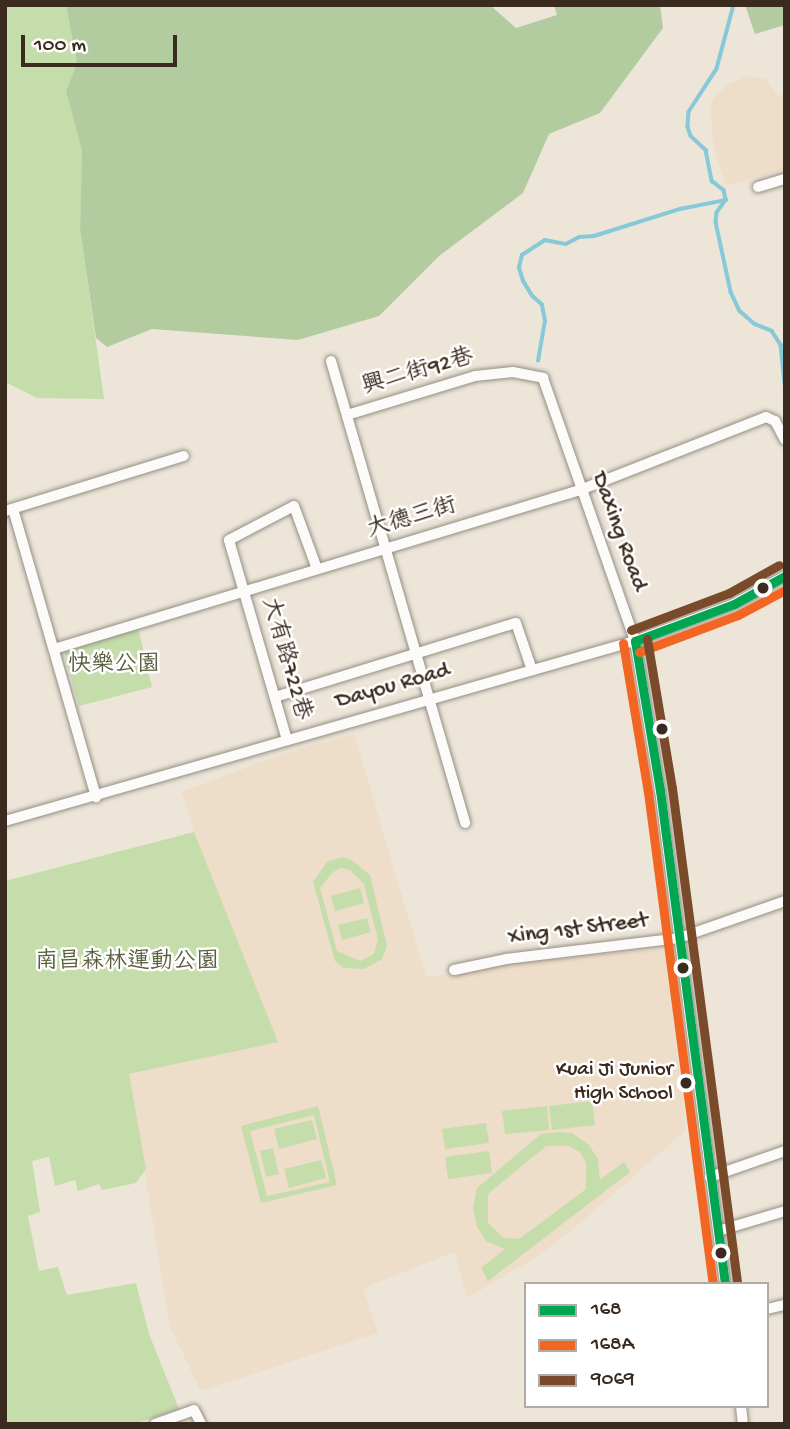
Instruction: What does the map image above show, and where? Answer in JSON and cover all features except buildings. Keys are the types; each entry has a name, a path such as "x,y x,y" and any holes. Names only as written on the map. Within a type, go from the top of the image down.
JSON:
{"street":[{"path":"758,187 785,179"},
{"path":"331,361 465,823"},
{"name":"興二街92巷","path":"347,415 475,376 513,372 543,378"},
{"name":"Daxing Road","path":"543,378 635,641 660,790 724,1282"},
{"name":"大德三街","path":"54,649 580,490 766,416 775,421 785,440"},
{"path":"96,797 54,649 9,510 184,456"},
{"name":"大有路722巷","path":"286,740 229,540 294,506 317,569"},
{"name":"Dayou Road","path":"5,821 635,641 734,604 785,576"},
{"path":"275,697 516,623 532,670"},
{"name":"Xing 1st Street","path":"454,970 506,959 679,938 785,901"},
{"path":"710,1177 785,1151"},
{"path":"718,1231 785,1211"},
{"path":"155,1424 194,1410 201,1424"}],"shaded area":[{"path":"747,76 766,79 778,96 785,94 785,169 726,186 714,150 710,108 715,96 729,84"},
{"path":"354,734 426,977 546,959 666,949 686,1130 584,1220 541,1254 467,1298 455,1252 363,1288 378,1333 201,1391 170,1327 129,1075 277,1041 194,832 182,792 288,752"}],"green space":[{"path":"5,5 66,5 77,63 66,91 82,151 80,229 104,399 37,398 5,382"},
{"path":"66,5 490,5 516,28 557,15 554,5 660,5 663,28 600,113 549,134 523,193 439,256 379,316 298,340 152,329 107,347 96,338 80,229 82,151 66,91 77,63"},
{"path":"745,5 785,5 785,25 755,34"},
{"name":"快樂公園","path":"138,628 152,687 79,706 64,651"},
{"name":"南昌森林運動公園","path":"194,832 278,1042 129,1074 146,1169 136,1183 102,1190 99,1184 78,1191 75,1180 55,1186 49,1157 32,1161 40,1212 28,1216 39,1271 58,1267 67,1295 136,1283 149,1334 179,1409 134,1424 5,1424 5,881"},
{"path":"342,857 353,861 370,875 387,946 382,959 364,969 344,968 335,961 313,882 327,862","holes":["340,868 350,870 364,884 378,940 374,954 360,961 337,951 320,888 332,873"]},
{"path":"360,888 364,903 335,911 331,896"},
{"path":"367,918 371,932 342,940 338,925"},
{"path":"592,1101 595,1125 552,1130 549,1106"},
{"path":"318,1106 337,1185 261,1203 241,1126","holes":["314,1115 330,1182 267,1196 250,1131"]},
{"path":"547,1106 549,1130 505,1134 502,1111"},
{"path":"312,1120 317,1139 279,1149 274,1129"},
{"path":"486,1123 489,1143 445,1149 442,1129"},
{"path":"572,1133 588,1144 598,1159 600,1180 624,1162 630,1172 488,1281 481,1268 505,1249 486,1241 477,1227 473,1207 477,1188 541,1134","holes":["546,1146 569,1146 580,1152 586,1163 586,1189 519,1239 504,1238 488,1223 488,1194"]},
{"path":"273,1148 279,1174 266,1177 260,1151"},
{"path":"489,1151 492,1173 448,1179 445,1157"},
{"path":"321,1160 326,1178 289,1188 284,1169"}],"waterway":[{"path":"734,5 717,69 689,112 688,127 691,136 706,150 712,181 724,190 726,200 717,213 716,222 731,292 740,311 755,324 772,331 781,345 785,384"},
{"path":"538,361 545,321 542,305 532,296 523,281 519,268 522,255 545,240 566,244 579,237 594,236 680,209 726,200"}],"transit line":[{"name":"9069","path":"631,630 729,593 779,565"},
{"name":"168","path":"635,641 734,604 785,576"},
{"name":"168A","path":"639,652 738,615 785,590"},
{"name":"9069","path":"647,639 672,788 737,1282"},
{"name":"168","path":"635,641 660,790 725,1282"},
{"name":"168A","path":"623,643 648,792 713,1282"}],"place":[{"name":"Kuai Ji Junior High School","path":"686,1083"}]}
